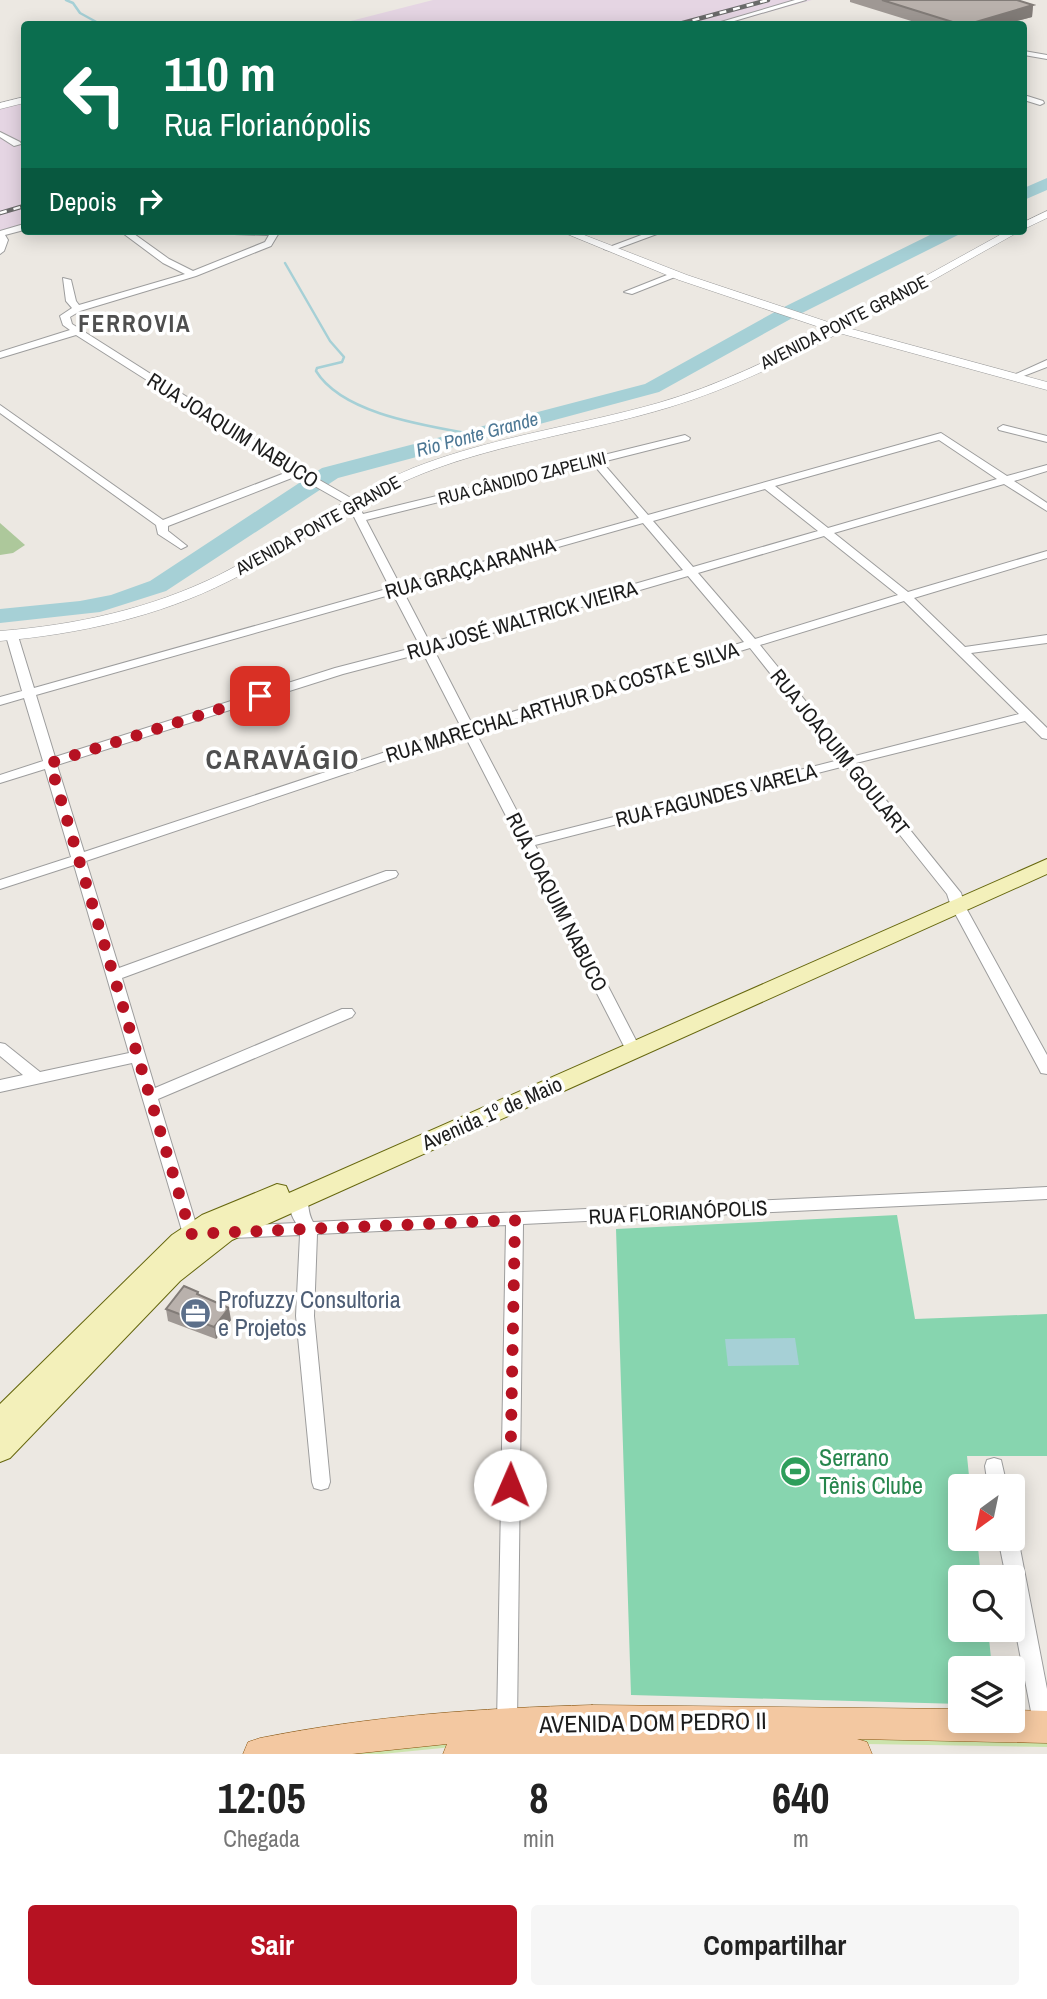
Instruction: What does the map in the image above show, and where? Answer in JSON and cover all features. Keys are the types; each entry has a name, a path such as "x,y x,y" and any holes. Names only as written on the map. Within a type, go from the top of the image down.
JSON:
{"main road":[{"name":"Avenida 1º de Maio","path":"0,1450 56,1377 170,1252 191,1234 211,1222 630,1044 956,899 1047,852"},
{"name":"Avenida 1º de Maio","path":"956,899 1047,866"},
{"name":"Avenida 1º de Maio","path":"0,1422 56,1377 194,1253 223,1233 630,1044"},
{"path":"191,1234 223,1233"},
{"name":"AVENIDA DOM PEDRO II","path":"260,1754 379,1734 507,1724 794,1720 1045,1727"},
{"name":"AVENIDA DOM PEDRO II","path":"460,1754 604,1751 855,1754"}],"street":[{"path":"729,21 803,0"},
{"path":"1027,54 1047,57"},
{"path":"1027,98 1041,103 1027,107"},
{"path":"0,106 21,101"},
{"path":"0,134 17,144"},
{"path":"1027,224 1047,214"},
{"path":"0,251 4,240 0,234 21,228"},
{"path":"130,235 166,261 193,274"},
{"path":"78,331 65,321 65,316 77,309 193,274 268,244 273,235"},
{"path":"577,235 799,315 1047,386"},
{"path":"589,235 675,275 780,308"},
{"path":"612,247 649,235"},
{"name":"AVENIDA PONTE GRANDE","path":"6,636 99,623 180,597 253,562 352,503 453,457 639,412 699,393 838,327 1009,235"},
{"path":"629,292 675,275"},
{"path":"66,280 71,301 77,309"},
{"path":"838,327 1047,380"},
{"path":"0,355 78,331"},
{"name":"RUA JOAQUIM NABUCO","path":"78,331 298,472 352,503 630,1044"},
{"path":"1007,376 1021,374 1047,363"},
{"path":"0,408 162,524"},
{"path":"1003,428 1047,439"},
{"name":"RUA GRAÇA ARANHA","path":"0,701 940,436 1006,480"},
{"name":"RUA CÂNDIDO ZAPELINI","path":"360,518 685,438"},
{"name":"RUA JOAQUIM GOULART","path":"595,460 752,643 956,899 1047,1069"},
{"name":"RUA JOSÉ WALTRICK VIEIRA","path":"0,779 339,671 1047,468"},
{"path":"162,524 298,472"},
{"path":"1006,480 1047,508"},
{"path":"767,485 906,596 1047,735"},
{"path":"162,524 162,532 181,547"},
{"name":"RUA MARECHAL ARTHUR DA COSTA E SILVA","path":"0,885 468,729 1047,554"},
{"path":"6,636 30,693 191,1234"},
{"path":"962,651 1047,639"},
{"name":"RUA FAGUNDES VARELA","path":"527,843 1028,716"},
{"path":"114,975 391,874"},
{"path":"150,1096 347,1013"},
{"path":"0,1048 37,1077"},
{"path":"0,1086 138,1056"},
{"name":"RUA FLORIANÓPOLIS","path":"223,1233 1047,1193"},
{"path":"299,1199 299,1214 309,1229 304,1316 321,1482"},
{"path":"507,1724 515,1220"},
{"path":"994,1466 996,1474"},
{"path":"1011,1551 1045,1727"}],"shaded area":[{"path":"433,0 812,0 737,21 351,21"},
{"path":"21,104 21,225 0,231 0,109"}],"green space":[{"path":"0,523 25,545 13,553 0,555"},
{"name":"Serrano Tênis Clube","path":"897,1215 915,1319 1047,1314 1047,1456 967,1456 969,1474 948,1474 948,1551 978,1551 980,1565 948,1565 948,1642 989,1642 991,1656 948,1656 948,1704 631,1695 616,1229"},
{"path":"1047,1738 1047,1747 624,1740"},
{"path":"618,1740 482,1744 382,1754 330,1754 427,1741"}],"water":[{"path":"795,1338 799,1365 728,1366 725,1339"}],"building":[{"path":"882,0 1017,0 1033,5 979,21 949,21"},
{"path":"184,1286 229,1308 214,1327 166,1309"}],"waterway":[{"path":"66,0 73,3 80,13 95,21"},
{"name":"Rio Ponte Grande","path":"1027,193 1047,183"},
{"name":"Rio Ponte Grande","path":"0,616 100,605 158,586 330,473 652,388 789,312 944,235"},
{"path":"285,263 330,341 344,357 342,362 317,368 316,371 329,386 346,398 389,416 477,435"}],"railway":[{"path":"690,21 768,0"},
{"path":"0,213 21,207"}],"place":[{"name":"Profuzzy Consultoria e Projetos","path":"195,1313"},
{"name":"Serrano Tênis Clube","path":"796,1471"}],"district":[{"name":"FERROVIA","path":"135,323"},
{"name":"CARAVÁGIO","path":"283,759"}],"route":[{"path":"260,696 50,763 191,1234 515,1220 510,1485"}]}
